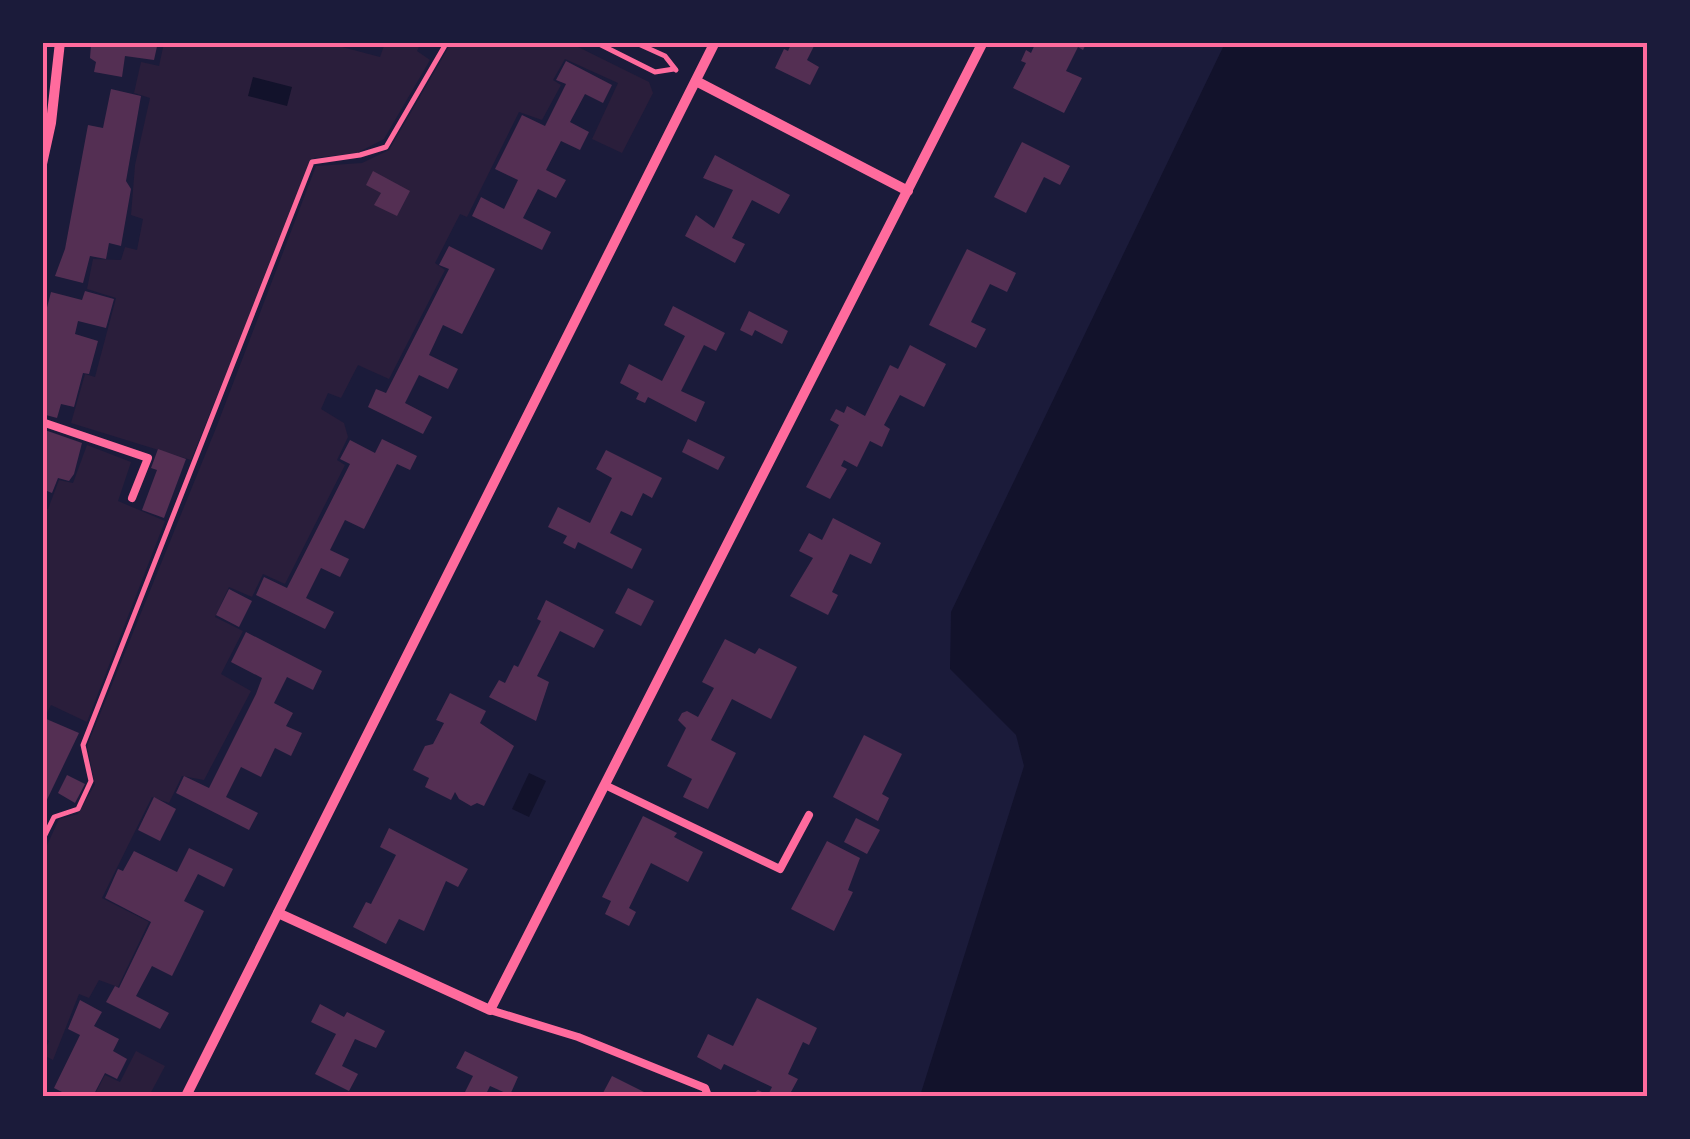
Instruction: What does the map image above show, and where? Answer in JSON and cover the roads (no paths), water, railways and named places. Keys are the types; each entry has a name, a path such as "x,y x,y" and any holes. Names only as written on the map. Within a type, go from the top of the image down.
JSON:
{"street":[{"path":"42,164 60,42"},
{"path":"186,1096 715,42"},
{"path":"278,912 490,1010 984,42"},
{"path":"696,81 908,192"}],"lane":[{"path":"42,422 148,458 132,498"},
{"path":"607,786 780,870 809,814"},
{"path":"490,1010 578,1036 705,1088 708,1096"}]}
